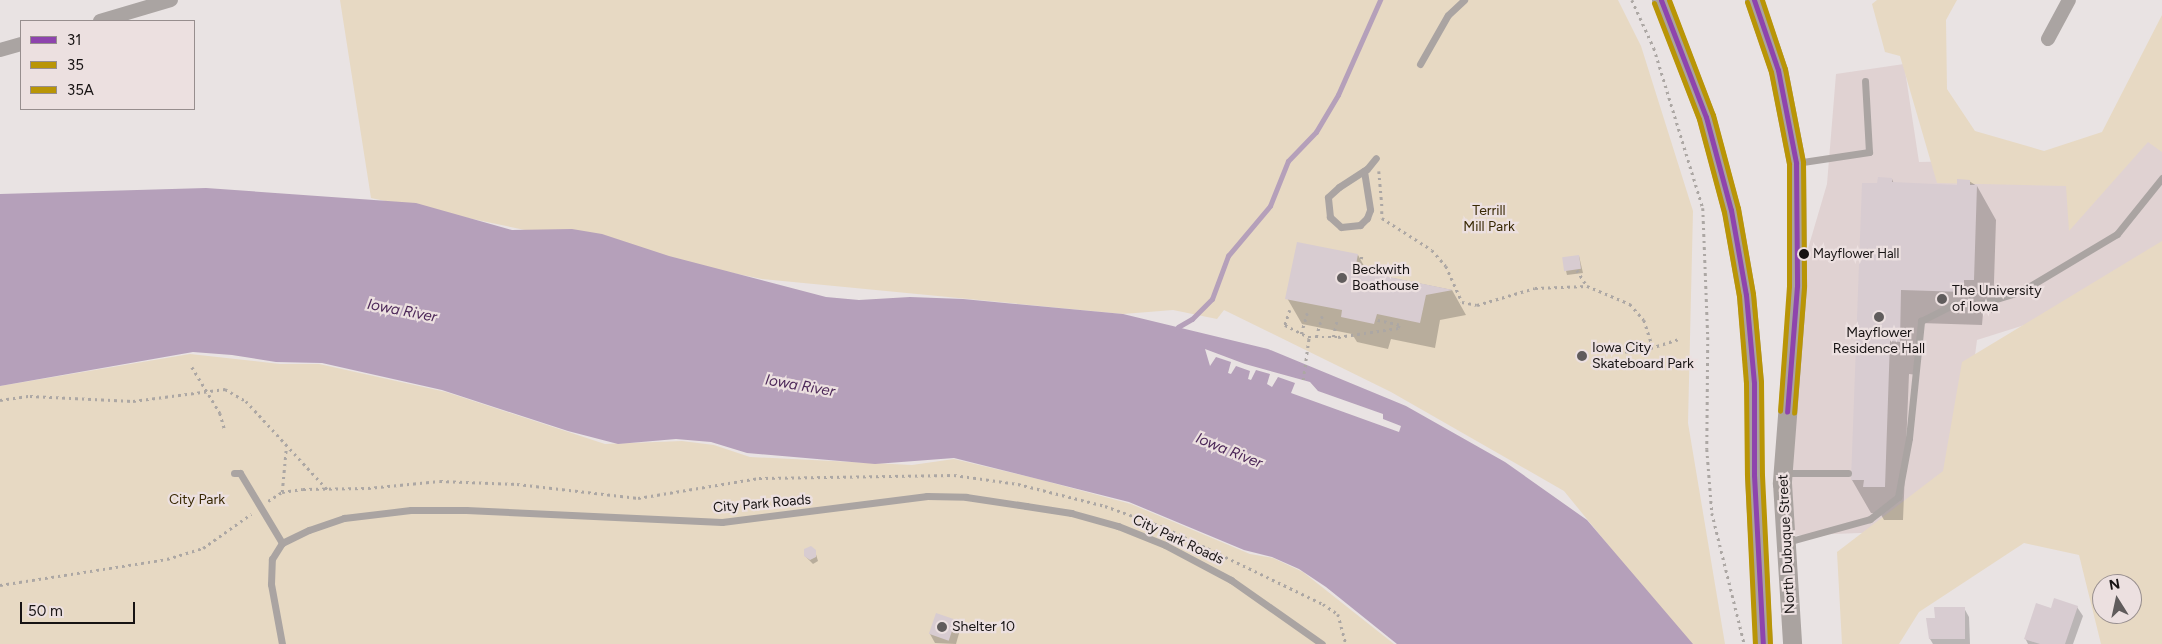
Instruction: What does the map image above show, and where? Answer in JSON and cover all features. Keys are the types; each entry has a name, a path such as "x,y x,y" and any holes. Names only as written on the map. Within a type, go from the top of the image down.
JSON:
{"main road":[{"name":"North Dubuque Street","path":"1661,0 1706,117 1731,210 1746,295 1754,383 1754,475 1763,644"},
{"name":"North Dubuque Street","path":"1754,0 1778,70 1796,163 1797,286 1782,474 1792,644"}],"street":[{"path":"103,20 171,0"},
{"path":"2048,39 2069,0"},
{"path":"0,50 20,44"}],"lane":[{"path":"1420,64 1448,15 1464,0"},
{"path":"1796,163 1869,152 1865,81"},
{"path":"1364,171 1370,210 1367,218 1360,225 1341,227 1330,217 1328,197 1364,171 1376,158"},
{"path":"1785,543 1870,519 1898,497 1909,438 1921,321 1955,304 1983,303 2020,292 2117,234 2162,178"},
{"path":"234,473 240,473 282,543 272,559 271,584 282,644"},
{"path":"1782,474 1848,473"},
{"name":"City Park Roads","path":"282,543 318,526 370,513 466,510 722,522 801,514 871,501 966,497 1072,513 1118,526 1164,545 1231,580 1319,643"}],"path":[{"path":"1632,0 1654,48 1703,208 1708,337 1707,449 1712,514 1745,644"},
{"path":"1376,158 1379,167 1382,218 1432,250 1446,266 1462,302 1477,305 1535,288 1588,286 1630,304 1644,320 1652,345"},
{"path":"1361,259 1362,254"},
{"path":"1577,270 1588,286"},
{"path":"1290,310 1285,326 1308,337 1332,337 1398,328 1399,325 1375,320"},
{"path":"1301,334 1307,312"},
{"path":"1316,337 1322,316"},
{"path":"1332,337 1337,319"},
{"path":"1302,380 1308,337"},
{"path":"1619,351 1638,352 1652,345 1680,339"},
{"path":"192,367 220,413 225,430"},
{"path":"0,400 30,396 133,401 205,389 225,389 246,401 286,448 328,489"},
{"path":"282,492 286,448"}],"shaded area":[{"name":"The University of Iowa","path":"1904,64 1919,162 1964,161 2025,182 2162,128 2162,252 2069,311 1977,340 1959,479 1885,532 1784,536 1797,286 1827,184 1836,74"}],"green space":[{"name":"Terrill Mill Park","path":"340,0 1618,0 1641,46 1693,211 1688,423 1725,644 1689,644 1564,491 1391,392 1224,310 1217,319 1173,310 1123,314 762,279 371,198"},
{"path":"1877,0 1957,0 1946,20 1947,89 1975,131 2044,151 2102,132 2162,15 2162,152 2148,142 2069,231 2066,186 1937,183 1900,56 1885,52 1872,4"},
{"path":"2162,241 2162,644 2101,644 2096,624 2142,624 2142,574 2092,574 2092,608 2079,555 2024,543 1919,612 1899,644 1842,644 1837,552 1943,471 1962,362"},
{"name":"City Park","path":"190,354 280,364 319,364 446,392 605,444 682,441 714,445 750,457 912,465 954,459 1038,479 1131,504 1250,554 1273,558 1303,572 1394,644 0,644 0,386"}],"water":[{"name":"Iowa River","path":"206,188 416,203 512,230 572,229 602,234 669,256 826,297 859,300 910,297 963,299 1123,314 1268,349 1406,406 1505,462 1587,520 1693,644 1397,644 1326,587 1299,569 1272,557 1244,550 1129,502 954,458 875,464 747,453 711,442 676,439 618,444 568,431 442,390 322,363 276,362 232,355 193,352 0,386 0,194"}],"pier":[{"path":"1205,349 1245,364 1310,382 1318,391 1383,414 1383,419 1401,426 1399,432 1291,393 1295,383 1278,377 1272,387 1267,384 1270,374 1256,370 1251,380 1248,379 1250,371 1236,366 1231,374 1228,373 1231,362 1216,357 1210,366"}],"building":[{"name":"Mayflower Residence Hall","path":"1878,177 1892,178 1892,182 1957,185 1957,179 1970,180 1970,185 1977,185 1974,280 1964,280 1964,292 1901,290 1900,342 1890,341 1885,487 1863,487 1864,480 1851,480 1862,183 1877,183"},
{"name":"Beckwith Boathouse","path":"1297,242 1358,254 1355,270 1453,290 1426,295 1420,323 1377,314 1374,324 1341,317 1342,310 1285,299"},
{"path":"1579,255 1581,269 1564,271 1562,257"},
{"path":"811,546 816,550 816,557 810,560 804,556 804,549"},
{"path":"2054,598 2078,606 2065,644 2040,644 2024,639 2036,603 2051,608"},
{"path":"1934,607 1965,607 1965,639 1929,639 1926,618 1935,618"},
{"name":"Shelter 10","path":"936,613 956,620 949,641 929,634"}],"waterway":[{"path":"1178,327 1192,319 1212,299 1228,256 1270,206 1288,161 1316,132 1338,95 1380,0"}],"transit line":[{"name":"31","path":"1661,0 1706,117 1731,210 1746,295 1754,383 1754,475 1763,644"},
{"name":"35A","path":"1669,0 1713,115 1738,208 1753,294 1761,382 1762,475 1770,644"},
{"name":"31","path":"1754,0 1778,70 1796,163 1797,286 1787,412"},
{"name":"35A","path":"1762,0 1785,69 1803,162 1804,287 1794,413"},
{"name":"35","path":"1747,2 1771,72 1789,164 1789,286 1780,411"},
{"name":"35","path":"1654,3 1699,119 1724,212 1739,296 1746,383 1747,475 1755,644"}],"place":[{"name":"Mayflower Hall","path":"1804,254"},
{"name":"Beckwith Boathouse","path":"1342,278"},
{"name":"The University of Iowa","path":"1942,299"},
{"name":"Mayflower Residence Hall","path":"1879,317"},
{"name":"Iowa City Skateboard Park","path":"1582,356"},
{"name":"Shelter 10","path":"942,627"}]}
